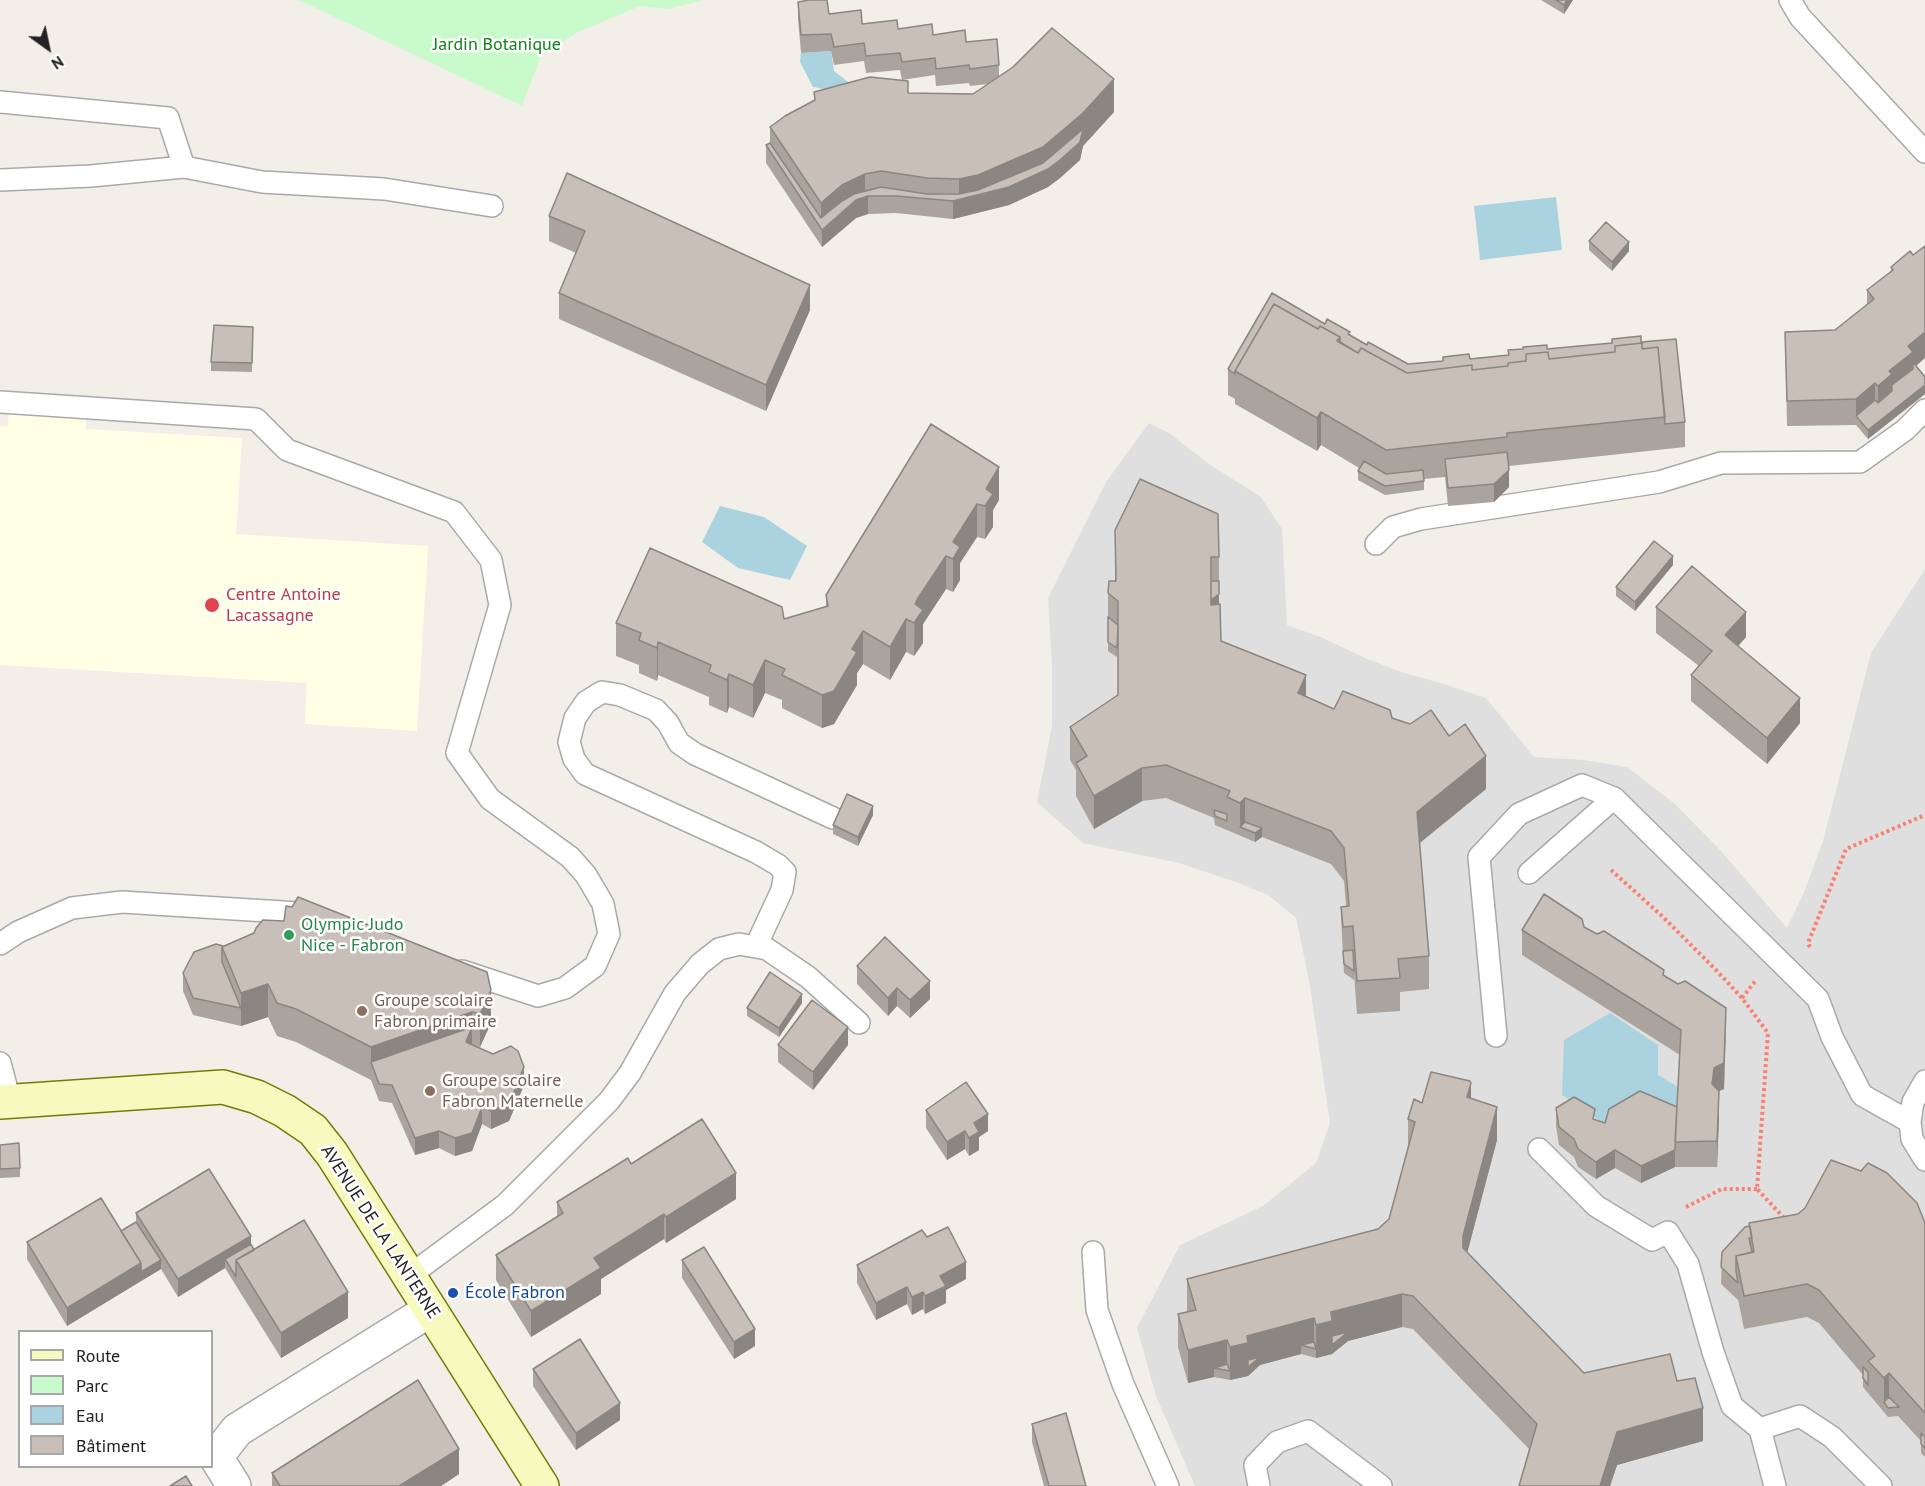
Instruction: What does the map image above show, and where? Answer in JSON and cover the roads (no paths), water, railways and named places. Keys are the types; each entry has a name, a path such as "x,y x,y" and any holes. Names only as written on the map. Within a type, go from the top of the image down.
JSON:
{"street":[{"name":"AVENUE DE LA LANTERNE","path":"5,1102 223,1087 257,1097 285,1111 313,1130 332,1154 542,1486"},
{"path":"234,1486 216,1457 237,1430 430,1310"}],"lane":[{"path":"1790,0 1800,17 1925,152"},
{"path":"0,102 168,118 184,166"},
{"path":"0,180 91,176 184,166 262,182 384,189 492,206"},
{"path":"0,402 256,420 287,450 454,512 491,560 500,605 457,753 490,799 570,857 586,875 603,904 609,934 595,966 565,988 538,996 440,963"},
{"path":"1376,544 1393,528 1421,519 1659,482 1721,463 1860,462 1905,430 1925,410"},
{"path":"756,946 782,890 785,872 756,852 585,774 574,759 569,742 575,718 586,702 602,692 620,695 656,710 668,723 679,743 695,754 833,818"},
{"path":"1496,1036 1479,857 1520,814 1581,785 1614,798 1818,999 1832,1037 1862,1095 1910,1122"},
{"path":"1529,873 1614,798"},
{"path":"0,944 18,932 72,908 122,902 299,913 332,925"},
{"path":"409,1276 505,1205 609,1101 630,1073 675,993 700,964 719,949 739,944 767,949 808,977 860,1023"},
{"path":"0,1063 5,1102"},
{"path":"1925,1081 1913,1102 1910,1122 1912,1139 1925,1160"},
{"path":"1539,1149 1596,1206 1652,1240 1668,1232 1688,1264 1713,1352 1732,1406 1760,1429 1775,1486"},
{"path":"1093,1252 1097,1310 1123,1384 1167,1486"},
{"path":"1760,1429 1800,1416 1832,1437 1881,1486"},
{"path":"1259,1486 1255,1465 1277,1442 1308,1431 1381,1486"}],"water":[{"path":"831,51 834,71 866,96 813,87 800,62 801,53"},
{"path":"1556,197 1562,250 1480,260 1474,206"},
{"path":"720,506 764,517 807,546 790,580 738,568 702,542"},
{"path":"1610,1013 1658,1045 1658,1075 1680,1088 1678,1105 1663,1119 1609,1127 1562,1095 1564,1040"}],"place":[{"name":"Centre Antoine Lacassagne","path":"212,605"},
{"name":"Olympic Judo Nice - Fabron","path":"289,935"},
{"name":"Groupe scolaire Fabron primaire","path":"362,1011"},
{"name":"Groupe scolaire Fabron Maternelle","path":"430,1091"},
{"name":"École Fabron","path":"453,1293"}],"park label":[{"name":"Jardin Botanique","path":"497,45"}]}
